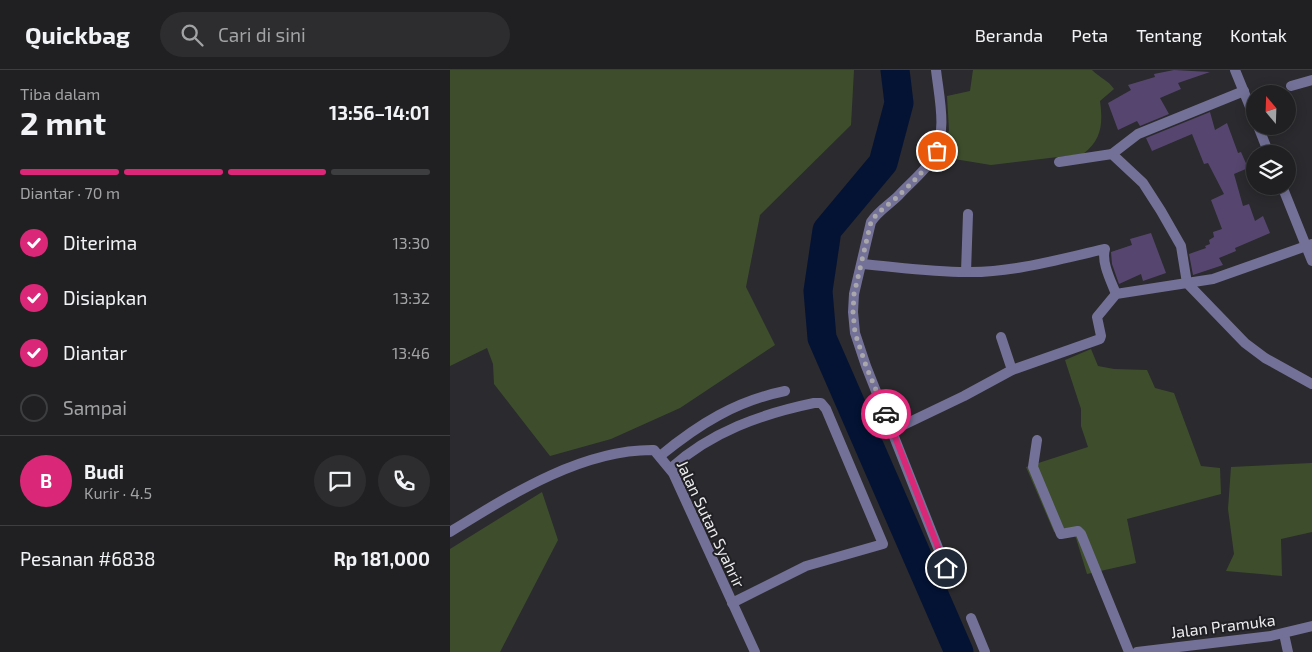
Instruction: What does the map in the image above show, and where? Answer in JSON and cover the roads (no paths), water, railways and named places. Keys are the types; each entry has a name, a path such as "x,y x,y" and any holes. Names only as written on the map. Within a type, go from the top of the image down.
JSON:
{"street":[{"path":"936,70 940,112 940,134 937,151 932,160 898,196 876,214 867,237 854,294 855,333 866,366 893,430 946,568"},
{"path":"1235,70 1246,96"},
{"path":"1295,85 1312,80"},
{"path":"1059,162 1112,154 1138,134 1244,91"},
{"path":"1112,154 1143,183 1162,211 1181,246 1192,283 1245,343 1265,358 1312,384"},
{"path":"1286,195 1309,245 1312,262"},
{"path":"966,272 968,214"},
{"path":"893,430 964,396 1012,370 1101,338 1097,318 1116,294 1213,279 1309,245"},
{"path":"862,264 966,272 1028,265 1105,249 1105,262 1116,294"},
{"path":"1001,337 1012,370"},
{"path":"660,456 686,435 726,410 761,396 785,391"},
{"path":"672,470 706,442 744,422 814,403 821,403 826,409 883,544 806,566 732,603"},
{"path":"1037,440 1032,462 1035,473 1062,534 1078,531 1081,534 1129,652"},
{"name":"Jalan Sutan Syahrir","path":"450,532 538,482 578,465 630,450 654,450 672,470 755,652"},
{"path":"971,618 985,652"},
{"name":"Jalan Pramuka","path":"1137,652 1284,634 1312,626"},
{"path":"1284,634 1288,652"}],"waterway":[{"path":"895,70 899,103 883,163 827,230 818,291 822,338 959,652"}]}
